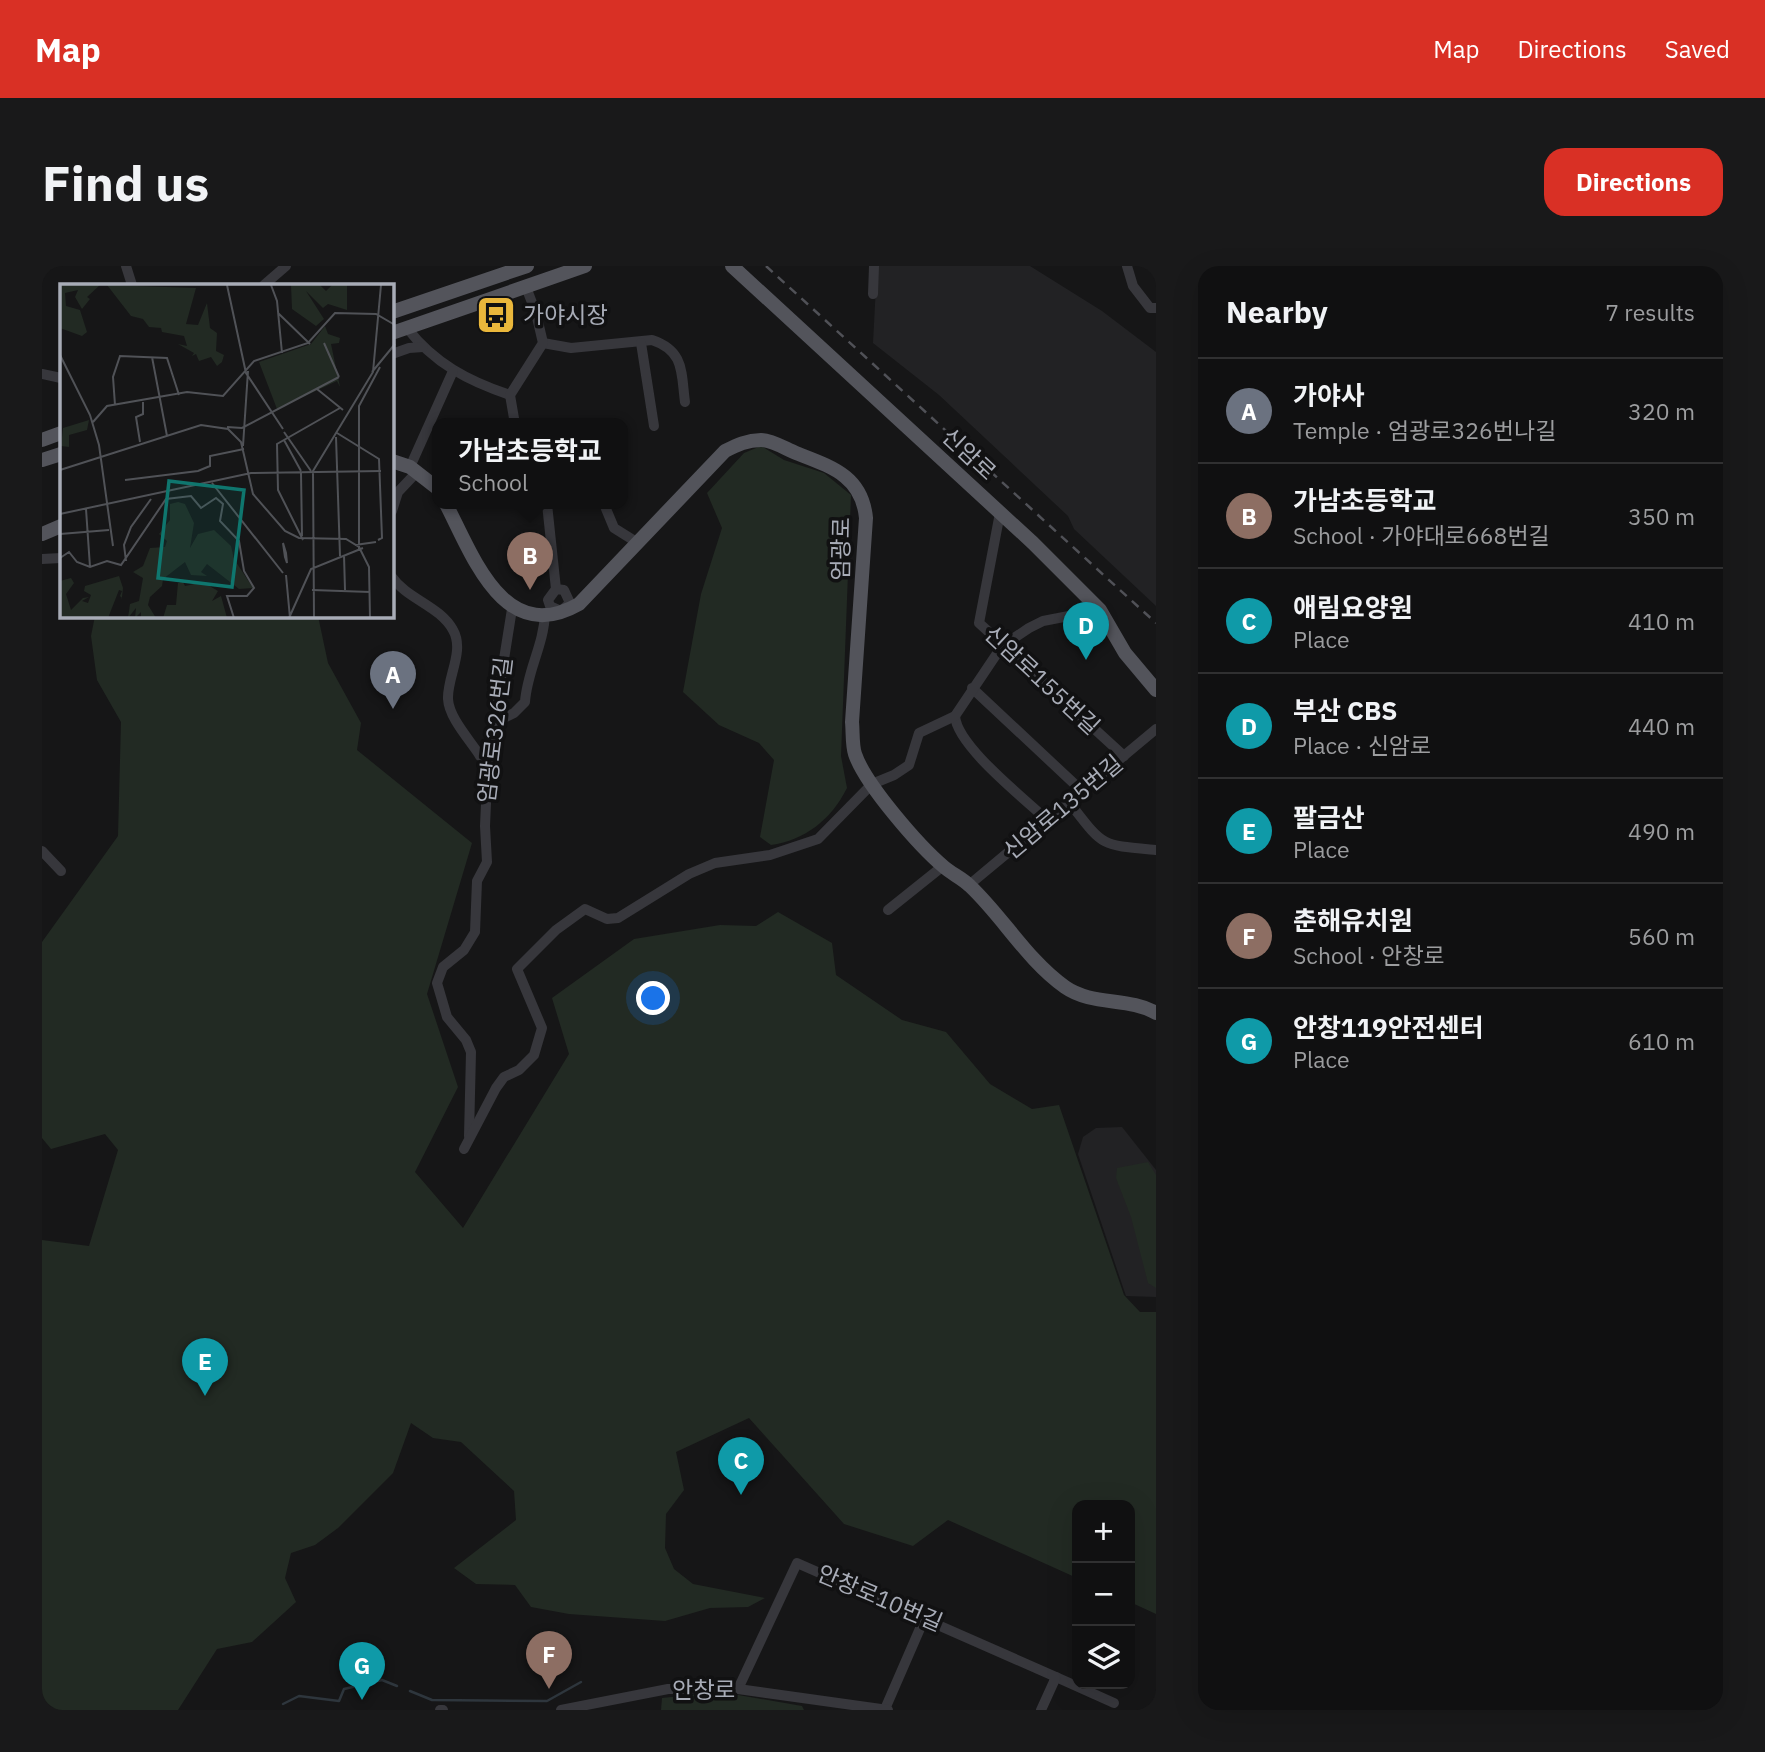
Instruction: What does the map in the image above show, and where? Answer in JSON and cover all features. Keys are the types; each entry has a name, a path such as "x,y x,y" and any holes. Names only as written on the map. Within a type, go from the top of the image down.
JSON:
{"main road":[{"path":"394,311 527,266"},
{"path":"394,332 585,266"},
{"name":"신암로","path":"732,266 1000,513 1100,610 1125,653 1156,690"},
{"path":"42,440 60,433"},
{"name":"엄광로","path":"517,610 545,613 561,611 572,608 587,597 725,451 744,442 763,440 839,470 852,481 864,506 866,518 852,722 855,753 872,783 943,866 970,885 1026,950 1066,988 1086,996 1143,1006 1156,1013"},
{"path":"42,460 60,454"},
{"path":"394,462 413,470 432,484"},
{"path":"449,509 493,589 517,610"},
{"path":"42,534 60,526"}],"street":[{"path":"120,266 131,282"},
{"path":"128,266 131,282"},
{"path":"265,284 286,266"},
{"path":"873,294 874,266"},
{"path":"1127,266 1133,286 1150,308 1156,308"},
{"path":"526,287 536,313 543,344"},
{"path":"407,328 423,348 453,371 510,395"},
{"path":"543,344 571,348 652,340 670,347 679,362 685,402"},
{"path":"641,343 654,426"},
{"path":"514,418 510,395 524,368 543,344"},
{"path":"394,353 409,348 423,348"},
{"path":"434,418 453,371"},
{"path":"42,374 60,377"},
{"path":"394,505 398,492 413,470 432,423"},
{"path":"517,610 541,602 552,592 564,590 570,603 561,611 550,606 552,592 547,509"},
{"path":"606,509 614,528 638,543"},
{"name":"신암로155번길","path":"1000,513 979,623 1124,756"},
{"path":"42,559 60,558"},
{"path":"394,583 445,619 454,631 457,646 448,702 480,756 488,759"},
{"path":"569,597 587,597"},
{"name":"엄광로326번길","path":"517,610 488,759 487,862 477,881 475,932 464,950 443,967 437,983 447,1017 466,1040 471,1052 466,1143 504,1076 528,1063 542,1034 540,1017 517,969 556,930 585,909 607,919 618,918 690,874 715,863 770,855 818,839 872,783"},
{"path":"872,783 909,765 919,733 955,716 1002,646 1043,621 1100,610"},
{"path":"496,722 514,713 525,702 526,682 542,641 545,613"},
{"path":"972,688 1082,791"},
{"path":"955,716 956,728 971,747 1047,820"},
{"name":"신암로135번길","path":"970,885 1156,729"},
{"path":"1069,802 1102,842 1119,848 1156,849"},
{"path":"42,850 61,872"},
{"path":"888,910 943,866"},
{"name":"안창로10번길","path":"738,1689 742,1674 797,1563 925,1617 1114,1703"},
{"path":"887,1706 925,1617"},
{"path":"1041,1710 1056,1677"},
{"name":"안창로","path":"561,1710 667,1689 738,1689 887,1706"}],"shaded area":[{"path":"877,266 1030,266 1102,311 1156,352 1156,606 1074,529 1068,516 939,395 873,343"},
{"path":"761,446 784,460 824,473 851,495 841,756 847,788 833,810 816,827 795,838 771,845 760,837 774,760 759,743 719,725 683,692 701,594 722,528 707,493 744,453"},
{"path":"95,618 318,618 328,663 361,723 357,750 472,843 427,994 458,1087 415,1172 463,1228 569,1054 552,998 634,939 720,925 756,926 778,912 832,943 836,975 902,1020 946,1032 990,1084 1032,1109 1059,1105 1124,1295 1140,1312 1156,1312 1156,1614 1135,1604 1135,1500 1072,1500 1072,1576 948,1520 913,1546 844,1524 749,1418 676,1452 684,1490 666,1514 665,1548 674,1569 693,1584 765,1598 748,1607 710,1608 665,1621 569,1614 531,1607 515,1585 476,1584 454,1568 516,1520 514,1491 461,1442 433,1438 411,1423 393,1473 338,1528 315,1545 291,1553 285,1578 296,1602 252,1642 217,1649 178,1710 42,1710 42,1240 89,1246 118,1150 105,1134 51,1149 42,1138 42,942 118,836 121,722 97,680 91,636"},
{"path":"1122,1127 1156,1170 1156,1297 1126,1296 1078,1154 1083,1137 1096,1128"},
{"path":"1148,1162 1156,1175 1156,1288 1148,1283 1131,1217 1116,1178 1117,1168"},
{"path":"721,1692 802,1706 804,1710 661,1710 662,1698"}],"waterway":[{"path":"283,1704 299,1696 339,1701 344,1689 382,1680 397,1686"},
{"path":"410,1691 432,1700 547,1701 581,1682"}],"railway":[{"path":"766,266 1156,623"}],"place":[{"name":"가야시장","path":"496,315"},
{"name":"가남초등학교","path":"530,590"},
{"name":"부산 CBS","path":"1086,660"},
{"name":"가야사","path":"393,709"},
{"name":"팔금산","path":"205,1396"},
{"name":"애림요양원","path":"741,1495"},
{"name":"춘해유치원","path":"549,1689"},
{"name":"안창119안전센터","path":"362,1700"}]}
